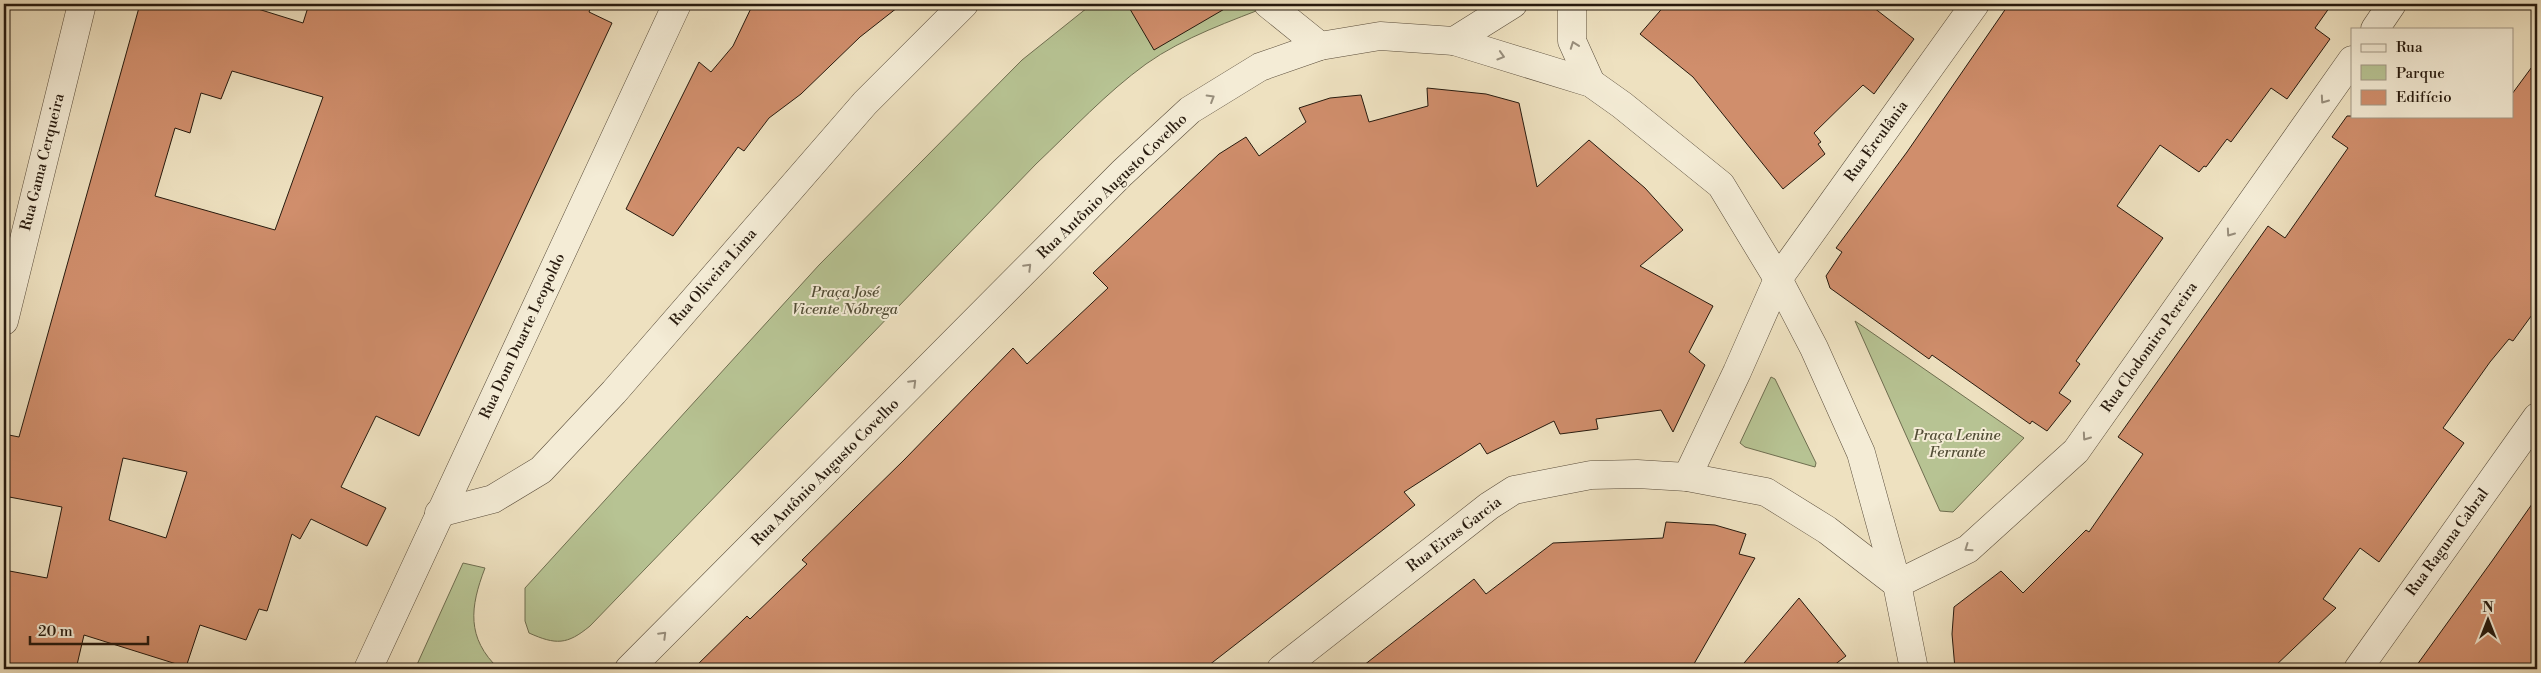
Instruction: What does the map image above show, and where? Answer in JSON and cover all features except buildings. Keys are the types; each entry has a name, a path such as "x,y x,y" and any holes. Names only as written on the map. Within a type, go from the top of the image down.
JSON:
{"street":[{"name":"Rua Gama Cerqueira","path":"4,321 82,4"},
{"name":"Rua Dom Duarte Leopoldo","path":"368,669 438,513 677,4"},
{"name":"Rua Oliveira Lima","path":"438,513 493,500 541,470 614,392 865,103 964,4"},
{"path":"1268,4 1320,46"},
{"path":"1454,41 1513,4"},
{"path":"1572,4 1572,41 1591,83"},
{"name":"Rua Erculânia","path":"1778,278 1974,4"},
{"path":"2376,28 2392,4"},
{"name":"Rua Antônio Augusto Covelho","path":"629,669 1122,173 1190,110 1260,67 1320,46 1380,36 1454,41 1591,83 1622,105 1721,185 1778,278 1814,348 1861,453 1897,584 1914,669"},
{"name":"Rua Clodomiro Pereira","path":"1897,584 1968,549 2076,451 2351,61"},
{"path":"1687,477 1737,372 1778,278"},
{"name":"Rua Raguna Cabral","path":"2358,669 2537,417"},
{"name":"Rua Eiras Garcia","path":"1281,669 1489,506 1514,490 1591,475 1637,474 1687,477 1766,492 1827,530 1897,584"}],"green space":[{"name":"Praça José Vicente Nóbrega","path":"1092,4 1274,4 1208,30 1161,54 1131,75 1036,164 590,626 575,637 561,641 547,640 529,633 525,621 525,588 819,265 1022,60"},
{"name":"Praça Lenine Ferrante","path":"1855,321 2024,438 1953,512 1940,511"},
{"path":"1771,377 1775,379 1816,463 1815,467 1745,447 1740,443"},
{"path":"463,563 485,568 476,596 474,622 481,646 499,669 415,669"}]}
